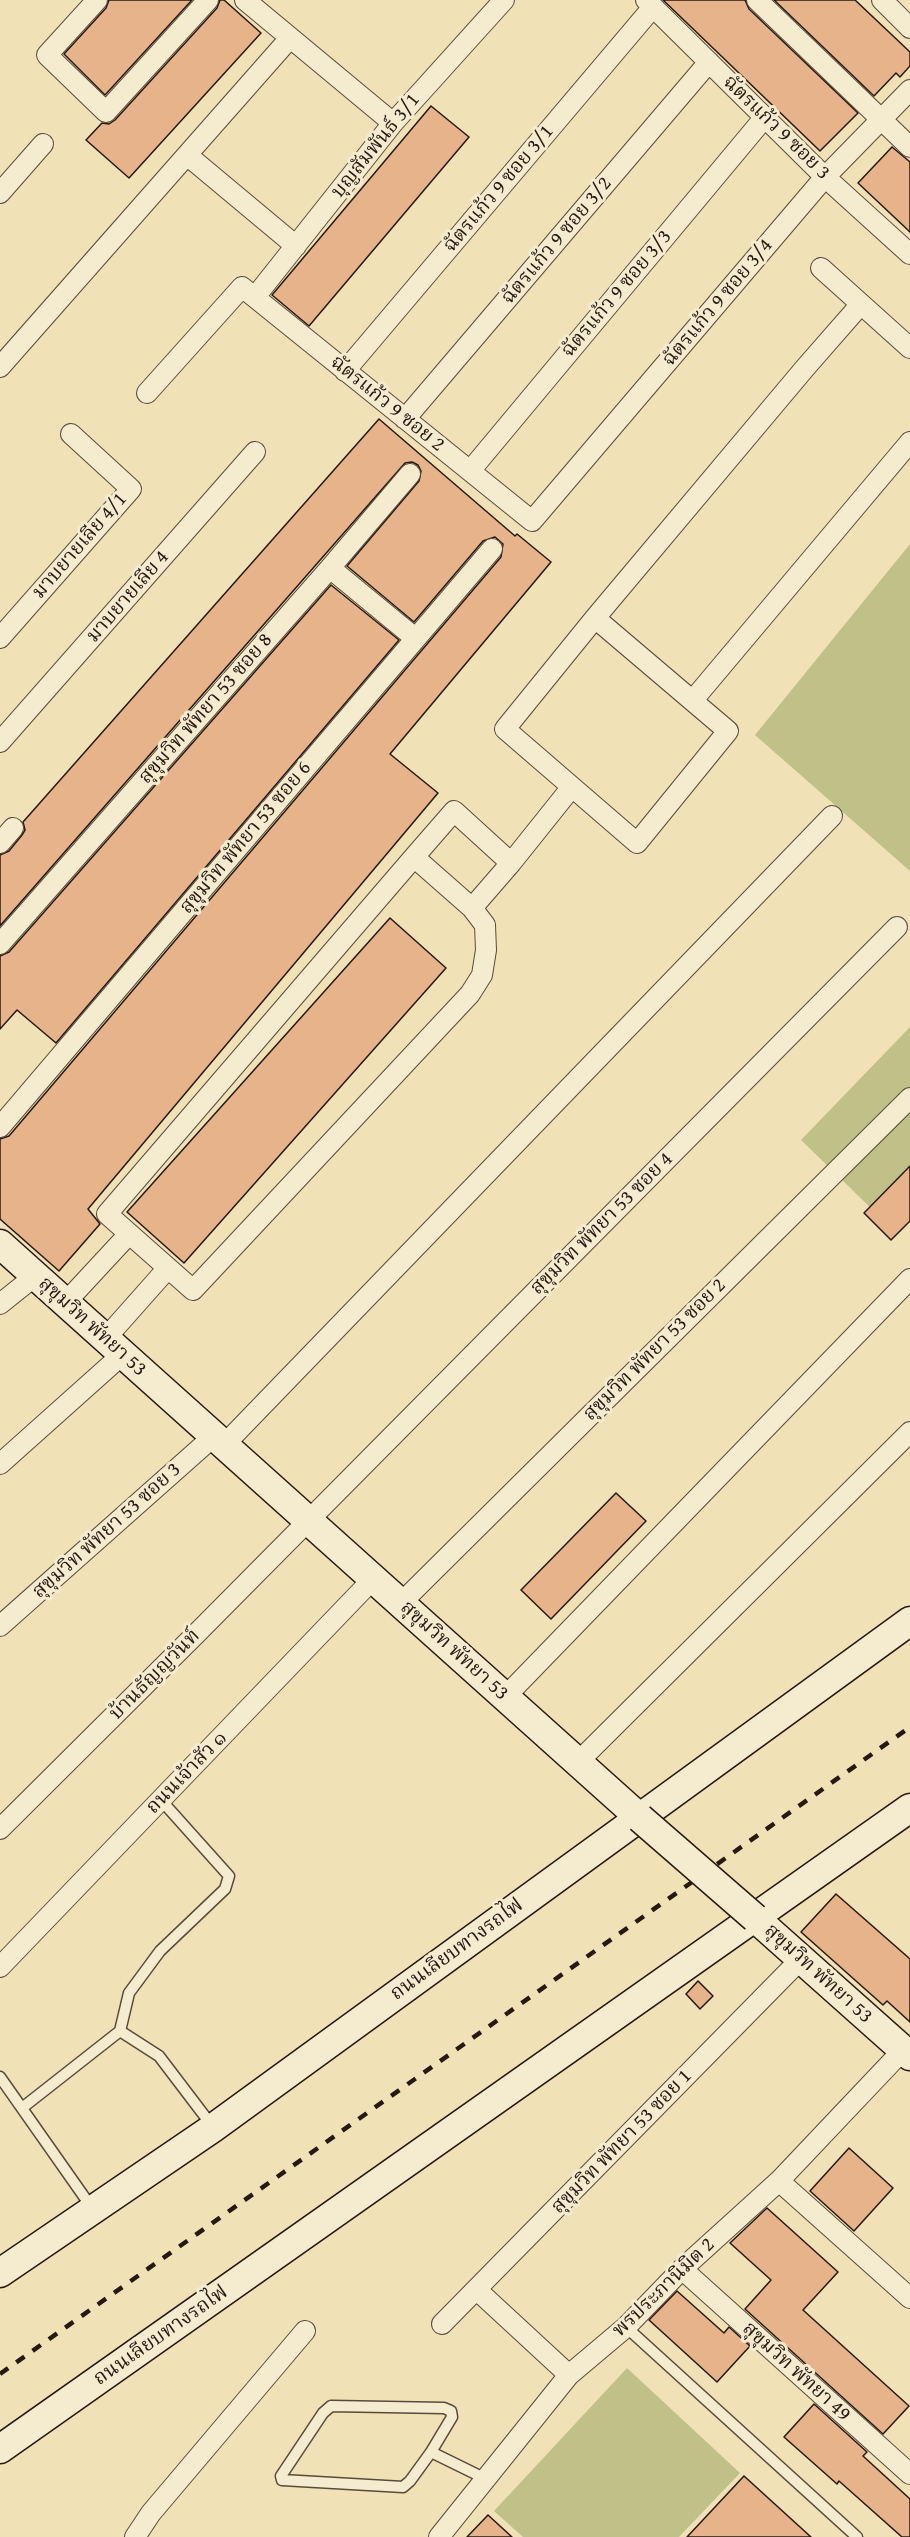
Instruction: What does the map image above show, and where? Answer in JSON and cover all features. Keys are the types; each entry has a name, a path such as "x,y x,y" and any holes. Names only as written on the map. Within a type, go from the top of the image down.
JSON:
{"street":[{"path":"97,0 47,55 106,112 208,0"},
{"path":"245,0 393,123"},
{"name":"บุญสัมพันธ์ 3/1","path":"147,393 296,246 393,123 504,0"},
{"path":"757,0 910,147"},
{"path":"884,1 910,28"},
{"name":"ฉัตรแก้ว 9 ซอย 3","path":"649,4 825,177 910,254"},
{"name":"ฉัตรแก้ว 9 ซอย 3/1","path":"345,371 649,4"},
{"path":"0,367 290,38"},
{"name":"ฉัตรแก้ว 9 ซอย 3/2","path":"405,419 709,62"},
{"name":"ฉัตรแก้ว 9 ซอย 3/4","path":"532,521 825,177 910,90"},
{"name":"ฉัตรแก้ว 9 ซอย 3/3","path":"470,471 765,117"},
{"path":"0,193 43,144"},
{"path":"186,155 296,246"},
{"path":"821,268 910,348"},
{"name":"ฉัตรแก้ว 9 ซอย 2","path":"249,292 532,521"},
{"path":"595,618 728,731 637,843 505,729 595,618 797,376 861,304"},
{"name":"มาบยายเลีย 4/1","path":"0,638 131,489 71,434"},
{"path":"693,700 910,442"},
{"name":"มาบยายเลีย 4","path":"0,742 255,453"},
{"name":"สุขุมวิท พัทยา 53 ซอย 8","path":"0,944 410,474"},
{"name":"สุขุมวิท พัทยา 53 ซอย 6","path":"0,1127 492,549"},
{"path":"330,568 415,638"},
{"path":"472,908 571,788"},
{"path":"414,857 472,908 484,926 486,950 482,975 471,994 193,1290 107,1214 414,857 454,811 511,863"},
{"name":"สุขุมวิท พัทยา 53 ซอย 3","path":"0,1626 219,1441 832,816"},
{"name":"สุขุมวิท พัทยา 53 ซอย 4","path":"308,1520 897,927"},
{"name":"สุขุมวิท พัทยา 53 ซอย 2","path":"400,1603 910,1098"},
{"path":"65,1303 129,1234"},
{"name":"สุขุมวิท พัทยา 53","path":"0,1244 640,1818 906,2053"},
{"path":"0,1464 114,1346 168,1268"},
{"path":"0,1304 35,1276"},
{"path":"506,1697 910,1279"},
{"path":"578,1762 910,1432"},
{"name":"บ้านธัญญวันท์","path":"0,1829 308,1520"},
{"name":"ถนนเจ้าสัว ๑","path":"0,1967 373,1579"},
{"name":"ถนนเลียบทางรถไฟ","path":"0,2273 213,2127 910,1621"},
{"name":"ถนนเลียบทางรถไฟ","path":"0,2449 908,1813"},
{"name":"สุขุมวิท พัทยา 53 ซอย 1","path":"442,2324 800,1960"},
{"name":"พรประภานิมิต 2","path":"439,2537 484,2478 569,2375 626,2327 682,2269 779,2181 906,2053"},
{"path":"779,2181 910,2298"},
{"name":"สุขุมวิท พัทยา 49","path":"682,2269 910,2474"},
{"path":"477,2290 569,2375"},
{"path":"135,2537 151,2513 306,2331"}],"lane":[{"path":"22,2108 120,2031 129,1993 160,1951 225,1889 230,1876 161,1800"},
{"path":"120,2031 159,2056 213,2127"},
{"path":"0,2077 93,2209"},
{"path":"626,2327 857,2537"},
{"path":"331,2406 444,2408 451,2411 452,2417 431,2452 403,2487 282,2480 281,2476 326,2409 331,2406"},
{"path":"431,2452 484,2478"}],"green space":[{"path":"910,544 910,871 755,735"},
{"path":"910,1027 910,1178 875,1212 801,1140"},
{"path":"627,2368 740,2473 679,2537 523,2537 494,2511"}],"building":[{"path":"109,0 192,0 105,95 64,54 106,8"},
{"path":"220,0 224,0 261,33 129,178 86,140 102,123 109,124 115,120 217,8"},
{"path":"663,0 745,0 749,9 858,113 820,151"},
{"path":"774,0 855,0 910,52 910,66 900,77 896,73 874,96"},
{"path":"431,106 469,137 309,326 272,295"},
{"path":"892,147 910,162 910,232 858,183"},
{"path":"379,419 515,536 517,534 551,562 390,754 438,793 88,1209 100,1224 59,1271 0,1219 0,1139 9,1136 501,557 503,544 495,537 483,541 414,622 347,566 419,481 421,471 418,465 412,462 405,463 0,926 0,855 9,851 22,835 25,830 23,822"},
{"path":"331,585 399,640 56,1043 17,1010 0,1029 0,956 9,952"},
{"path":"390,918 446,968 184,1263 127,1212"},
{"path":"910,1166 910,1221 891,1240 864,1213"},
{"path":"616,1493 646,1521 551,1619 521,1590"},
{"path":"836,1894 910,1959 910,2022 887,2001 883,2005 801,1932"},
{"path":"698,1981 713,1996 700,2009 686,1994"},
{"path":"849,2148 893,2188 854,2231 810,2191"},
{"path":"767,2208 838,2272 803,2310 909,2406 883,2434 745,2309 771,2280 730,2243"},
{"path":"677,2291 724,2333 729,2327 750,2346 717,2382 649,2320"},
{"path":"814,2404 867,2452 863,2456 910,2499 910,2537 902,2537 839,2481 837,2484 784,2437"},
{"path":"744,2476 811,2537 687,2537"},
{"path":"488,2515 512,2537 467,2537"}],"railway":[{"path":"0,2374 910,1727"}]}
